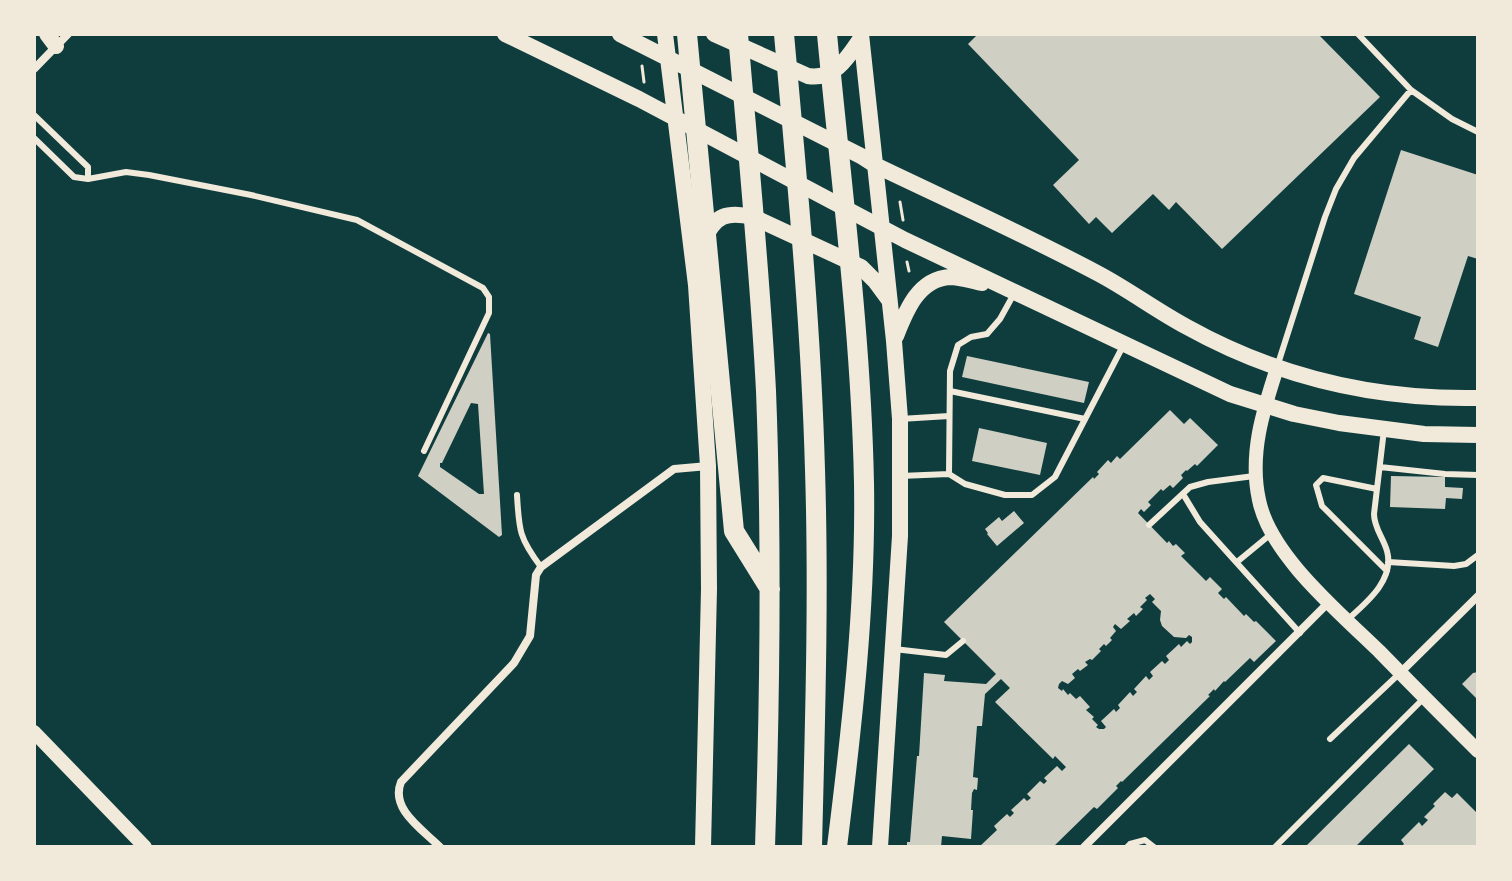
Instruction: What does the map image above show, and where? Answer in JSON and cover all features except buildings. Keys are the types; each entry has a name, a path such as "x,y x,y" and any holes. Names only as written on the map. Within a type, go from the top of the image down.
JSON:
{"highway":[{"path":"687,34 734,531 770,589"},
{"path":"738,34 763,331 768,471 770,589 765,847"},
{"path":"784,34 806,277 815,471 817,575 812,847"},
{"path":"827,34 860,386 864,484 863,574 857,661 837,847"}],"main road":[{"path":"505,34 676,118 882,228 1230,394 1324,420 1384,430 1478,435"},
{"path":"620,34 868,161 1099,274 1186,327 1229,348 1277,368 1334,385 1415,397 1478,398"},
{"path":"665,34 696,285 708,466 709,589 703,847"},
{"path":"714,34 808,76 823,76 843,64 861,36"},
{"path":"861,36 868,161 882,228 900,419 900,536 880,847"},
{"path":"696,285 709,228 717,220 737,213 753,217 861,267 890,302"},
{"path":"894,341 913,298 938,280 951,277 1011,290"}],"street":[{"path":"34,69 57,38"},
{"path":"1277,368 1258,433 1255,476 1259,502 1272,534 1299,570 1329,602 1478,751"},
{"path":"440,847 402,809 397,792 401,782 514,663 523,649 530,636 536,575 541,567 674,469 708,466"},
{"path":"1400,673 1478,596"},
{"path":"1084,847 1329,602"},
{"path":"34,732 145,847"}],"lane":[{"path":"1358,34 1411,90 1452,119 1478,132"},
{"path":"1277,368 1336,189 1354,158 1411,90"},
{"path":"34,115 88,167 88,179"},
{"path":"34,138 74,177 88,179 126,172 149,175 357,220 483,288 489,297 489,313 424,451"},
{"path":"949,474 950,371 958,345 971,337 987,334 1000,319 1011,290"},
{"path":"900,476 949,474 965,484 1005,495 1032,495 1055,477 1124,344"},
{"path":"950,391 1085,419"},
{"path":"900,419 949,416"},
{"path":"1347,620 1376,592 1387,571 1387,551 1374,524 1384,430"},
{"path":"1380,467 1478,475"},
{"path":"1149,525 1190,487 1255,476"},
{"path":"1377,489 1323,478 1316,485 1322,506 1387,571"},
{"path":"1183,494 1200,522 1300,633"},
{"path":"517,495 519,529 541,567"},
{"path":"1237,562 1272,534"},
{"path":"1388,562 1454,566 1466,564 1478,555"},
{"path":"894,649 946,655 963,641"},
{"path":"1330,739 1400,673"},
{"path":"1275,847 1424,698"},
{"path":"1127,847 1145,840 1154,847"}],"path":[{"path":"641,60 644,82"},
{"path":"900,202 903,220"},
{"path":"900,266 909,271 907,262"}]}
